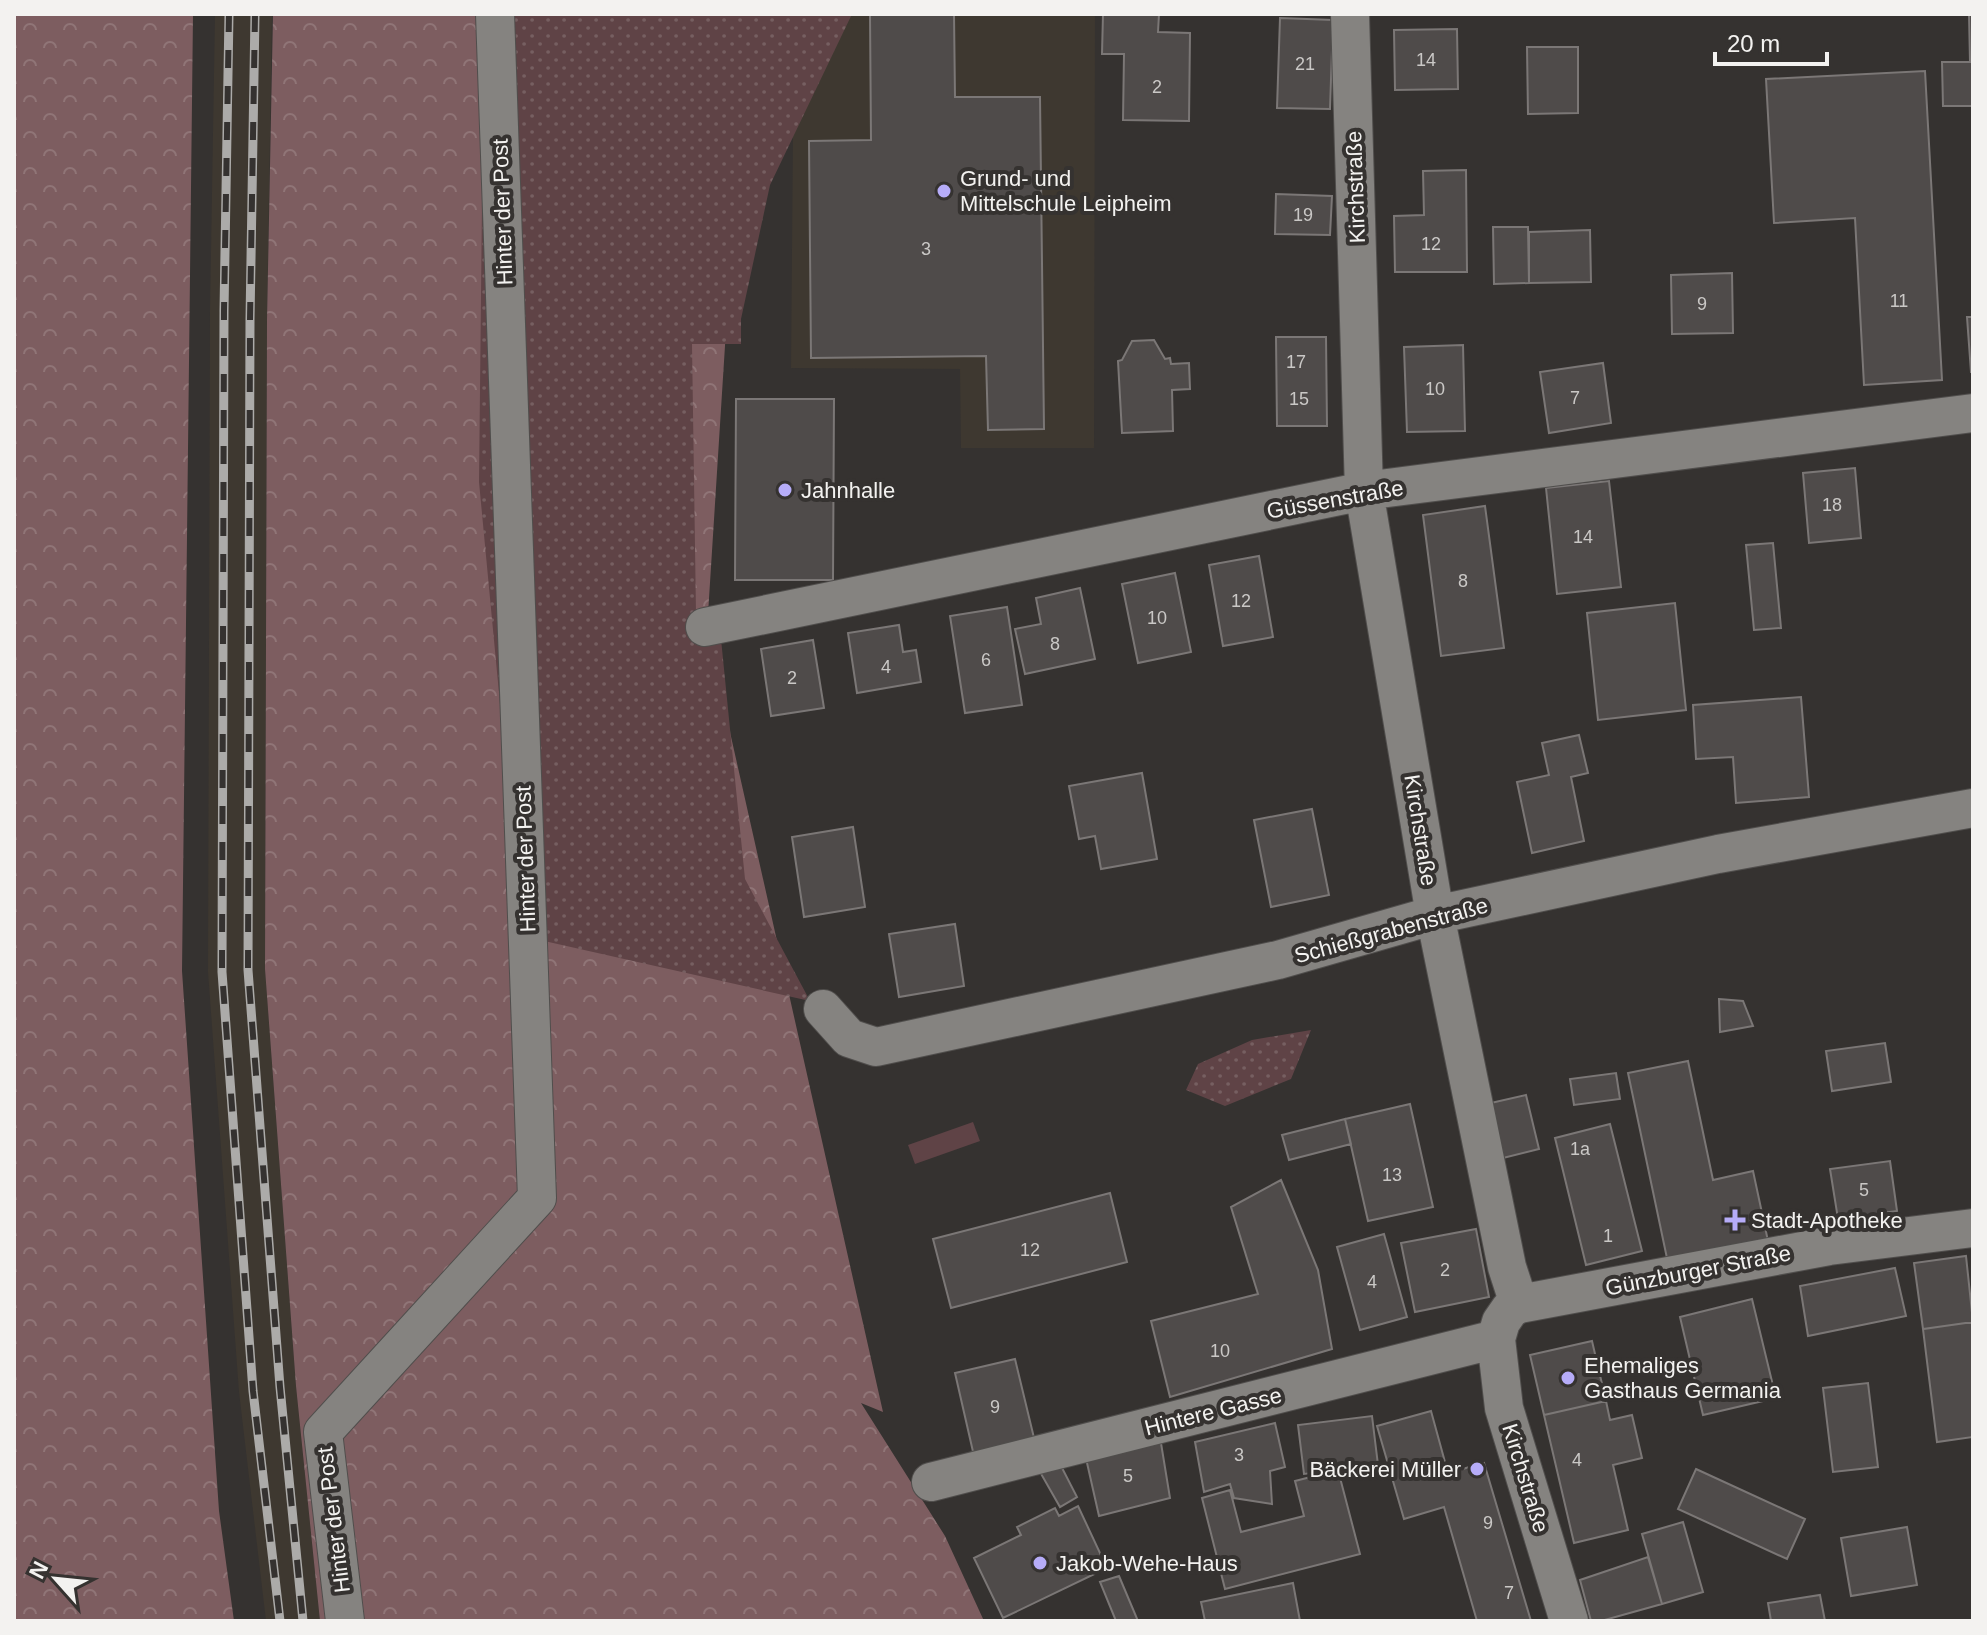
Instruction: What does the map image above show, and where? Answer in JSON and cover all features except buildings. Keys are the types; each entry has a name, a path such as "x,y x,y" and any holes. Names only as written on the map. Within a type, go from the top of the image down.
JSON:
{"street":[{"name":"Hinter der Post","path":"345,1621 323,1432 537,1198 495,14"},
{"name":"Kirchstraße","path":"1350,14 1364,491 1435,915 1507,1267 1519,1304"},
{"name":"Güssenstraße","path":"705,627 1364,491 1973,413"},
{"name":"Schießgrabenstraße","path":"823,1009 849,1038 876,1047 1278,960 1435,915 1718,854 1973,808"},
{"name":"Günzburger Straße","path":"1519,1304 1829,1246 1973,1228"},
{"path":"1496,1339 1501,1322 1510,1309 1519,1304"},
{"name":"Kirchstraße","path":"1496,1339 1504,1408 1569,1621"},
{"name":"Hintere Gasse","path":"931,1482 1496,1339"}],"shaded area":[{"path":"215,14 272,14 267,320 265,969 296,1386 320,1621 266,1621 239,1392 208,972 210,311"},
{"path":"484,14 852,14 770,185 741,319 741,344 692,344 696,613 718,609 745,879 810,1001 522,936 479,482"},
{"name":"Grund- und Mittelschule Leipheim","path":"794,14 1095,14 1094,448 961,448 960,369 791,368"},
{"path":"1311,1030 1291,1079 1225,1106 1186,1090 1198,1064 1252,1040"},
{"path":"973,1122 980,1141 915,1164 908,1145"}],"green space":[{"path":"14,14 193,14 182,971 219,1511 234,1621 14,1621"},
{"path":"273,14 746,14 707,630 883,1412 861,1403 945,1536 984,1621 320,1621 296,1386 265,969 267,320"}],"railway":[{"path":"229,14 224,311 222,972 253,1391 280,1621"},
{"path":"255,14 250,320 248,970 280,1387 303,1621"}],"place":[{"name":"Grund- und Mittelschule Leipheim","path":"944,191"},
{"name":"Jahnhalle","path":"785,490"},
{"name":"Stadt-Apotheke","path":"1735,1220"},
{"name":"Ehemaliges Gasthaus Germania","path":"1568,1378"},
{"name":"Bäckerei Müller","path":"1477,1469"},
{"name":"Jakob-Wehe-Haus","path":"1040,1563"}]}
